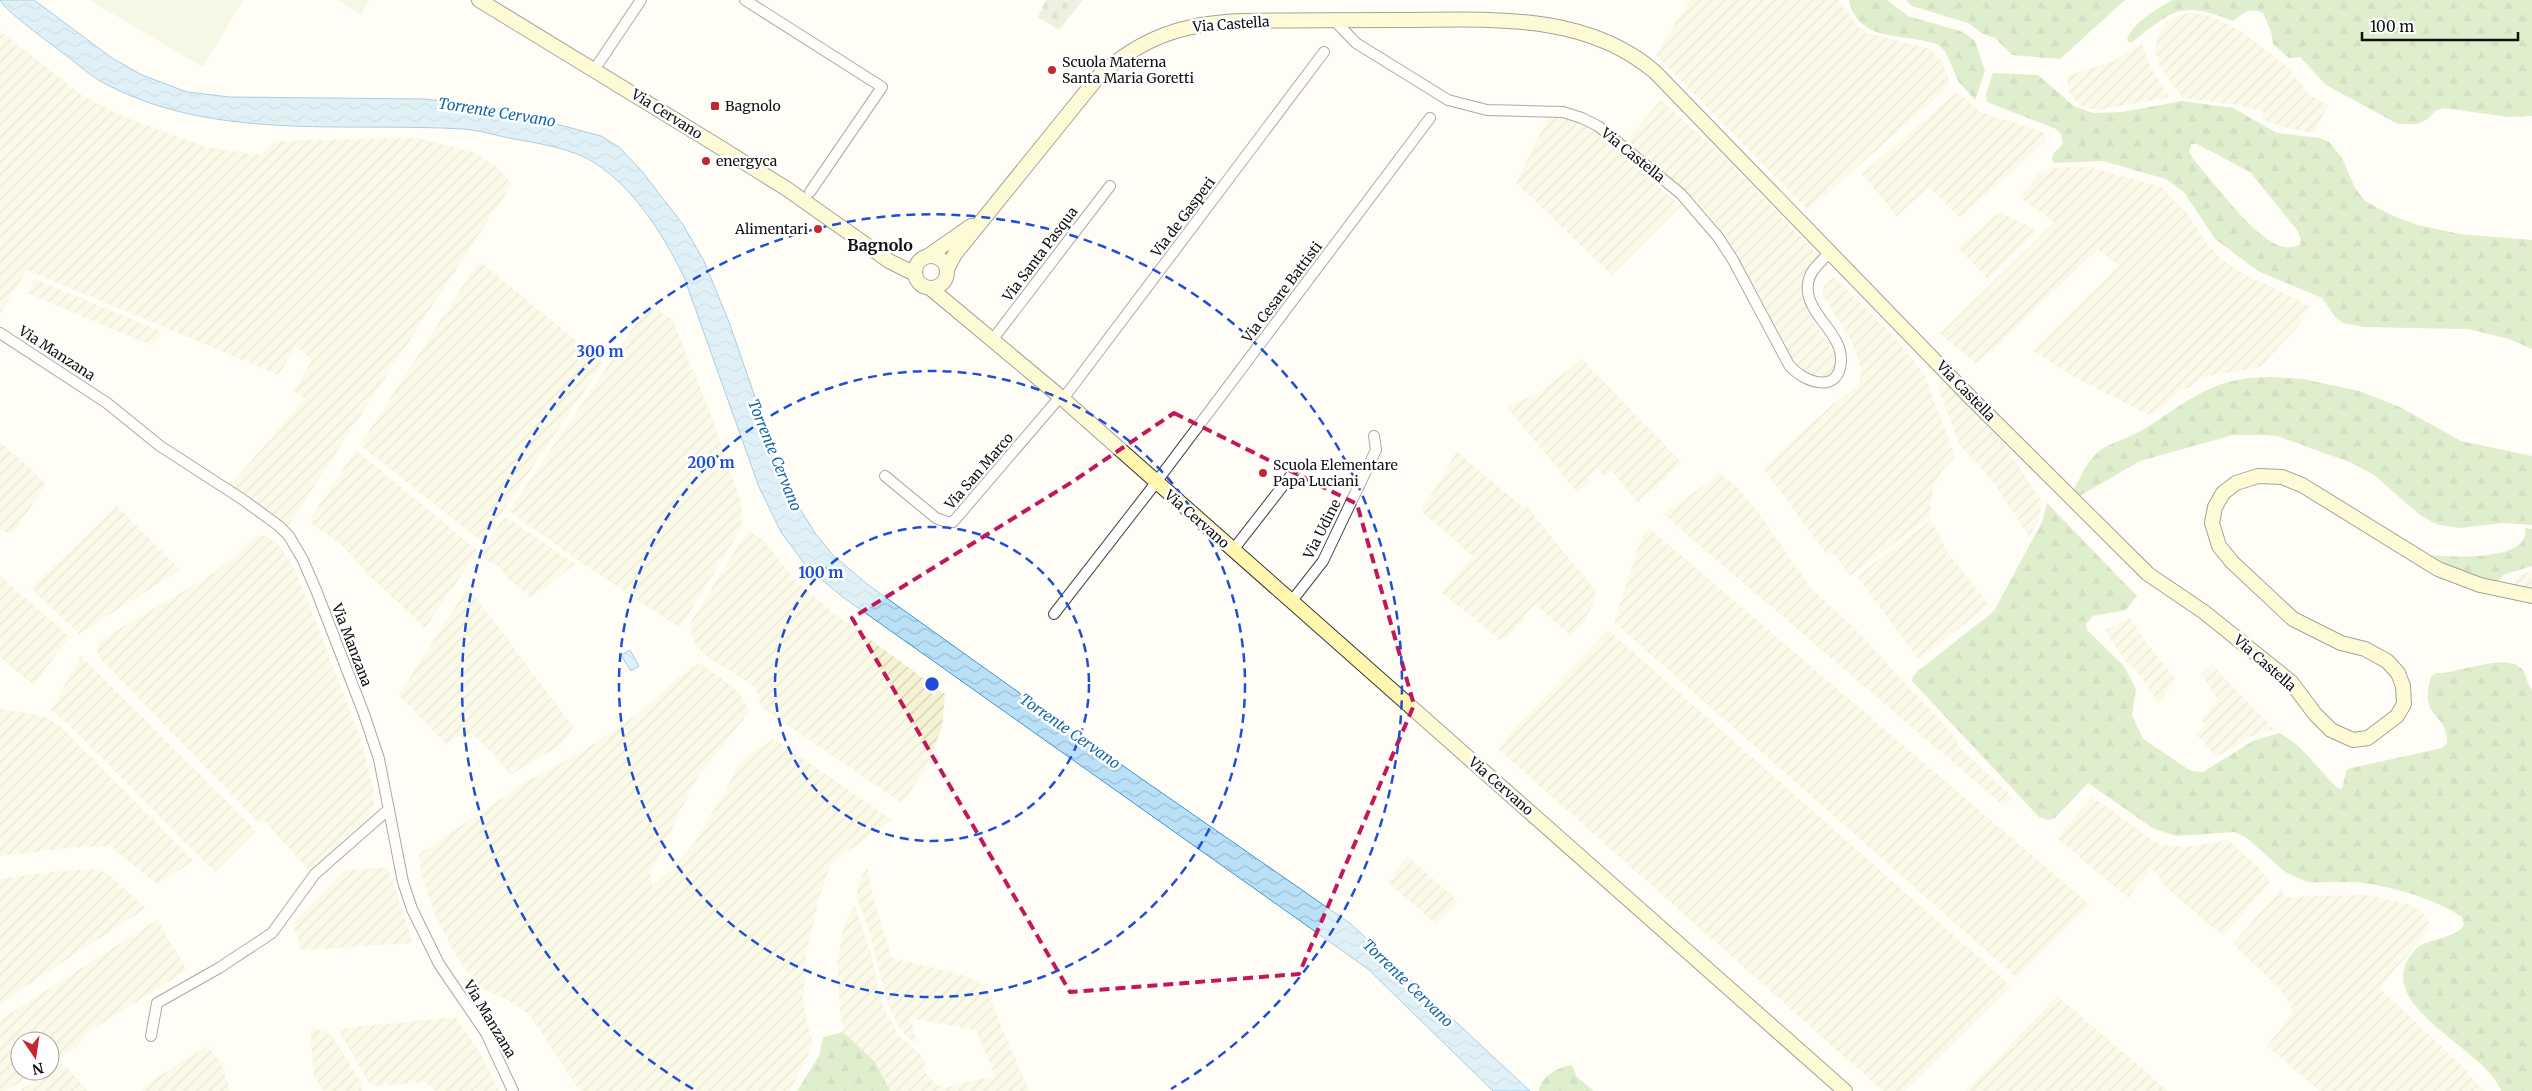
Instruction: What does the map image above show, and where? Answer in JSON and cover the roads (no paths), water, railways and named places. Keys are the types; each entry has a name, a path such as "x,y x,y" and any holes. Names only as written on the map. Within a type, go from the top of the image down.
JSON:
{"main road":[{"name":"Via Cervano","path":"479,0 787,190 877,252 915,274"},
{"name":"Via Castella","path":"994,206 1098,77 1121,57 1148,41 1174,30 1208,23 1334,20 1524,22 1579,32 1616,46 1655,72 1829,253 2148,574 2204,612 2291,682 2315,714 2331,730 2353,740 2368,738 2397,716 2404,704 2403,686 2398,673 2387,661 2365,649 2341,643 2293,619 2232,562 2219,546 2212,523 2215,507 2223,493 2236,483 2258,476 2282,477 2302,484 2438,569 2480,585 2532,596"},
{"path":"994,206 956,254 940,285 930,288 922,285 915,274 916,264 925,256 963,233 994,206"},
{"path":"877,252 898,258 938,257 946,273 947,294 961,314"},
{"name":"Via Cervano","path":"930,288 1061,398 1845,1091"}],"street":[{"path":"594,70 641,0"},
{"path":"745,0 882,87 810,192"},
{"name":"Via Castella","path":"1334,20 1356,43 1448,100 1487,110 1563,112 1598,126 1668,183 1699,214 1733,260 1789,365 1807,381 1819,383 1834,378 1841,367 1841,357 1837,345 1815,309 1807,286 1810,276 1829,253"},
{"name":"Via de Gasperi","path":"1061,398 1324,52"},
{"name":"Via Cesare Battisti","path":"1156,483 1430,118"},
{"name":"Via Santa Pasqua","path":"993,340 1110,186"},
{"name":"Via Manzana","path":"0,333 107,403 160,446 249,505 289,536 313,583 364,714 379,759 404,882 412,909 439,964 486,1034 514,1091"},
{"name":"Via San Marco","path":"885,476 936,518 953,522 1061,398"},
{"name":"Via Udine","path":"1291,602 1328,551 1376,450 1374,436"},
{"path":"1233,550 1296,469"},
{"name":"Via Cervano","path":"1054,614 1156,483"},
{"path":"151,1036 158,1003 220,968 272,933 315,874 389,809"}],"water":[{"name":"Torrente Cervano","path":"0,0 34,0 112,58 142,75 187,92 230,97 424,99 489,106 601,136 619,147 641,170 682,223 704,261 729,322 781,472 796,502 815,533 833,555 867,584 1067,727 1351,924 1530,1091 1493,1091 1368,969 840,595 806,566 781,532 759,487 684,277 676,261 647,214 623,186 595,163 576,153 480,131 417,127 277,125 231,121 186,113 142,100 100,81 19,19"},
{"path":"630,650 639,666 631,671 621,655"}],"place":[{"name":"Scuola Materna Santa Maria Goretti","path":"1052,70"},
{"name":"Bagnolo","path":"715,106"},
{"name":"energyca","path":"706,161"},
{"name":"Alimentari","path":"818,229"},
{"name":"Scuola Elementare Papa Luciani","path":"1263,473"}],"district":[{"name":"Bagnolo","path":"880,245"}]}
